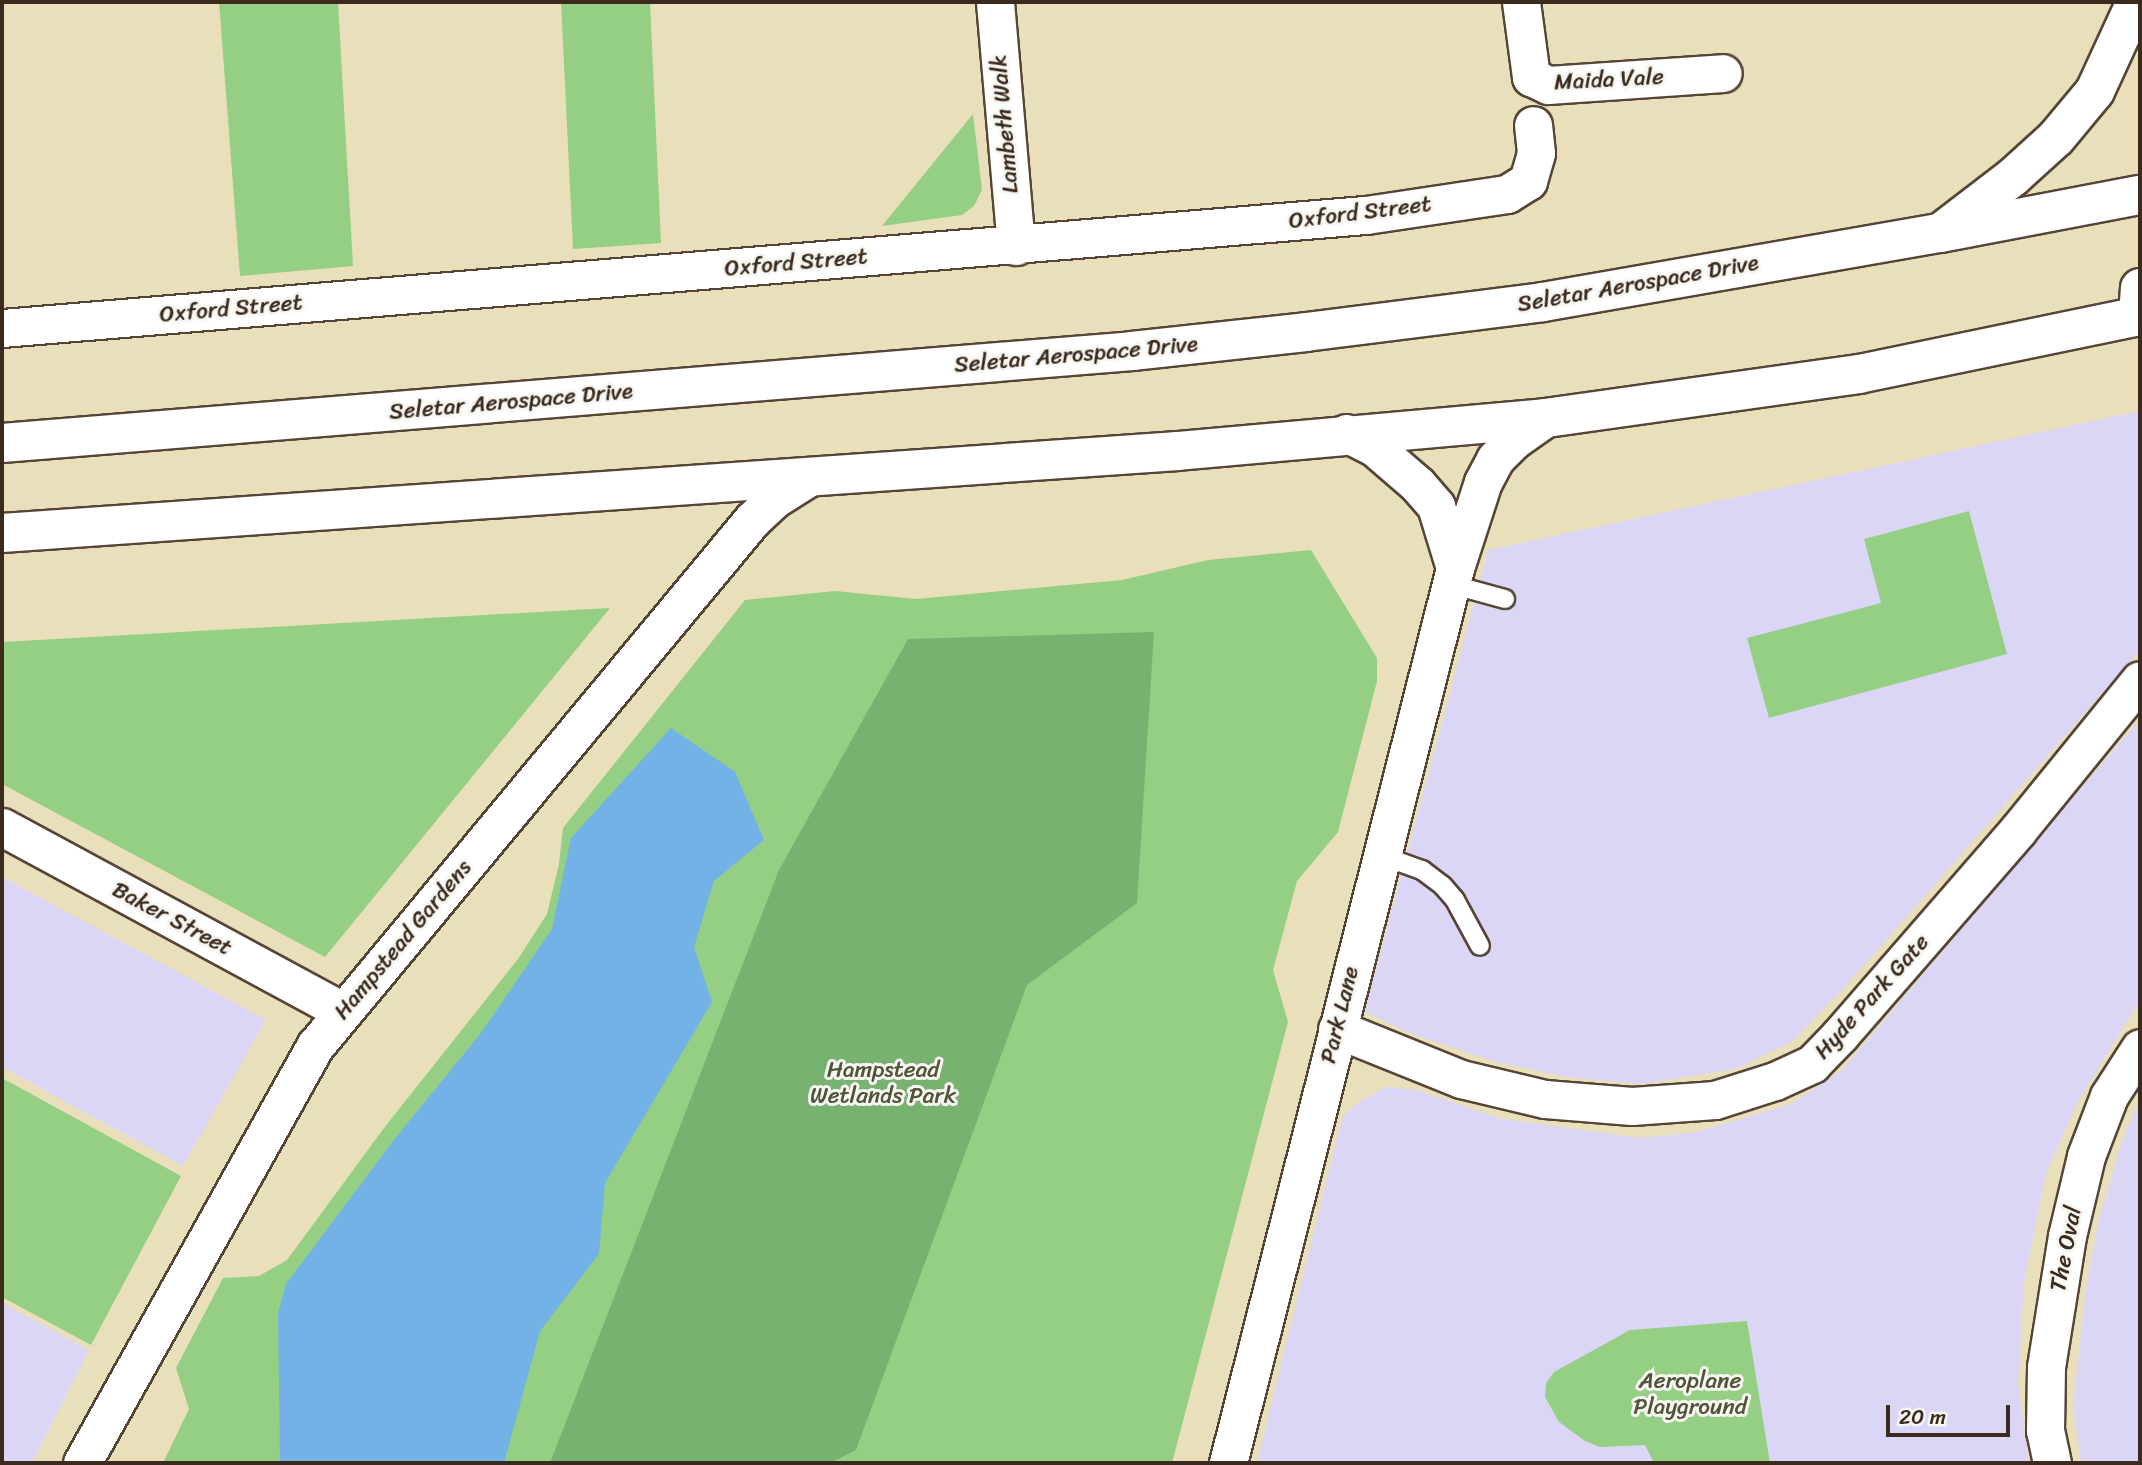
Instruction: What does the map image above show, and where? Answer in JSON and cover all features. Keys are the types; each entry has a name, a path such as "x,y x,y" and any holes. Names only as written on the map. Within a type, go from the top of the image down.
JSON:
{"street":[{"name":"Lambeth Walk","path":"995,2 1016,246"},
{"name":"Maida Vale","path":"1521,2 1531,77 1548,85 1723,73"},
{"path":"1940,233 2013,177 2056,138 2095,92 2136,2"},
{"name":"Oxford Street","path":"2,328 1366,215 1507,194 1528,181 1536,153 1533,125"},
{"name":"Seletar Aerospace Drive","path":"2,443 1132,351 1544,302 2140,195"},
{"path":"2,533 807,479 1178,451 1346,433 1546,418 1858,374 2139,307"},
{"name":"Park Lane","path":"1228,1463 1452,576 1483,482 1495,459 1514,440 1546,418"},
{"path":"1346,433 1374,447 1417,484 1436,506 1452,576"},
{"name":"Hampstead Gardens","path":"82,1463 316,1045 752,520 807,479"},
{"name":"Hyde Park Gate","path":"1337,1029 1461,1079 1545,1099 1632,1106 1715,1100 1776,1080 1812,1064 1840,1035 2009,840 2140,680"},
{"name":"Baker Street","path":"2,827 343,1011"},
{"name":"The Oval","path":"2052,1463 2045,1431 2046,1367 2067,1236 2086,1157 2109,1096 2140,1048"}],"lane":[{"path":"1452,576 1505,599"},
{"path":"1380,855 1422,870 1443,886 1455,900 1480,946"}],"shaded area":[{"path":"2140,411 2140,650 1844,988 1791,1042 1735,1069 1640,1084 1566,1077 1496,1062 1412,1034 1365,1012 1488,550"},
{"path":"2140,719 2140,1000 2078,1102 2046,1173 2024,1282 2018,1384 2029,1463 1257,1463 1342,1118 1353,1106 1385,1087 1417,1090 1502,1119 1641,1138 1697,1132 1791,1104 1842,1070"},
{"path":"2,877 266,1020 183,1166 2,1067"},
{"path":"2140,1098 2140,1463 2081,1463 2073,1406 2086,1288 2099,1220 2121,1144"},
{"path":"2,1303 89,1350 32,1463 2,1463"}],"green space":[{"path":"219,2 338,2 353,266 240,276"},
{"path":"561,2 650,2 661,243 573,249"},
{"path":"973,114 982,190 974,206 962,215 882,226"},
{"path":"1969,511 2007,654 1769,718 1747,638 1881,603 1864,539"},
{"name":"Hampstead Wetlands Park","path":"1311,550 1377,658 1377,681 1338,832 1297,881 1273,970 1288,1022 1172,1463 163,1463 189,1409 176,1368 223,1278 259,1276 287,1260 384,1128 518,959 547,914 559,864 563,828 745,600 835,591 916,599 1122,580 1208,560"},
{"path":"610,608 325,957 2,784 2,642"},
{"path":"1154,632 1137,903 1027,985 856,1450 830,1463 550,1463 779,870 908,639"},
{"path":"2,1078 181,1176 91,1345 2,1297"},
{"name":"Aeroplane Playground","path":"1747,1321 1770,1463 1654,1463 1645,1445 1600,1447 1585,1441 1559,1422 1545,1397 1546,1383 1554,1372 1630,1330"}],"water":[{"path":"671,728 735,772 764,840 714,881 694,947 712,1002 605,1183 599,1254 540,1331 504,1463 280,1463 278,1313 286,1284 393,1141 481,1033 552,929 571,838"}]}
